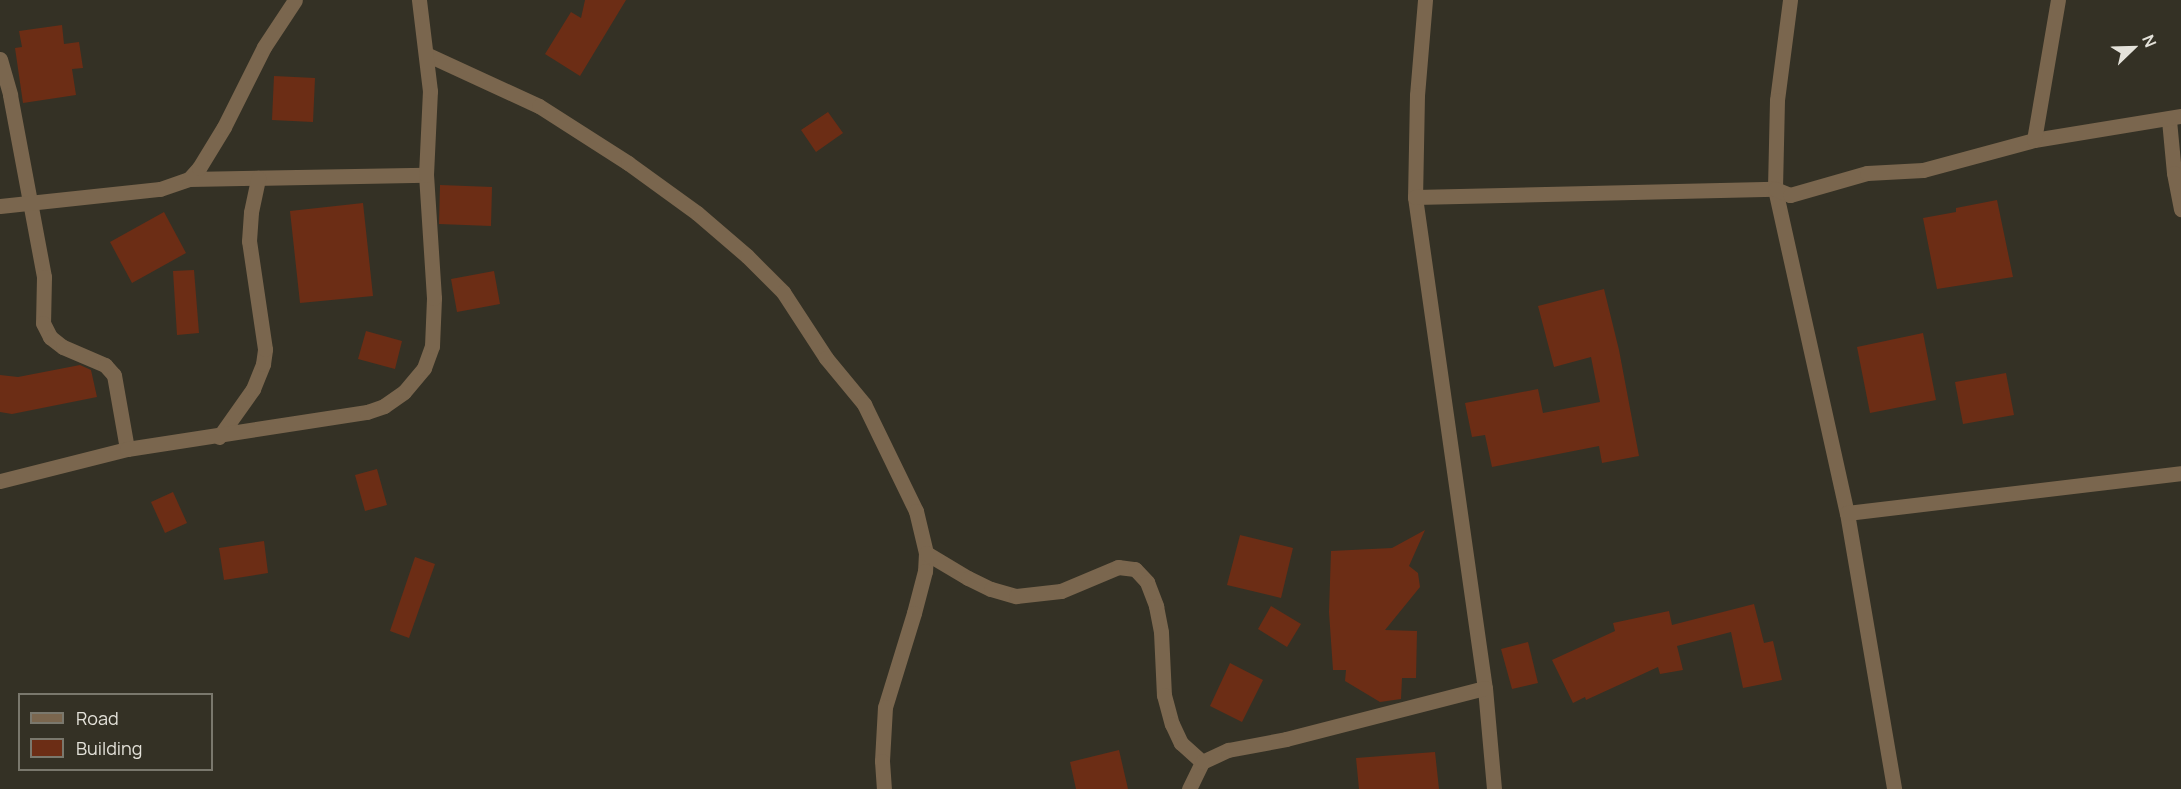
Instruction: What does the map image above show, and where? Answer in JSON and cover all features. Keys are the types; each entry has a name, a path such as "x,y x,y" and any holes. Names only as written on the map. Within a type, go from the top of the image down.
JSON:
{"street":[{"path":"189,179 224,127 264,46 295,0"},
{"path":"0,481 127,449 219,437 367,412 400,396 424,368 432,346 434,298 426,175 430,91 419,0"},
{"path":"1425,0 1417,95 1415,197 1485,688 1494,789"},
{"path":"1790,0 1777,100 1775,189 1847,513 1894,789"},
{"path":"2034,140 2058,0"},
{"path":"426,54 539,106 628,163 697,213 747,256 783,292 826,358 864,404 888,458 916,511 926,554 925,571 914,613 885,707 882,761 884,789"},
{"path":"0,59 10,94 44,277 43,322 50,337 63,347 105,365 114,375 127,449"},
{"path":"1415,197 1775,189 1790,195 1867,173 1923,170 2034,140 2175,118 2174,173 2181,209"},
{"path":"0,206 160,189 189,179 426,175"},
{"path":"219,437 253,389 263,364 265,350 249,241 251,212 258,178"},
{"path":"1847,513 2181,473"},
{"path":"926,554 968,578 1016,596 1061,591 1118,567 1135,569 1147,582 1156,606 1161,632 1164,695 1172,724 1181,743 1202,762"},
{"path":"1189,789 1202,762 1228,750 1286,739 1485,688"}],"building":[{"path":"585,0 626,0 580,76 545,54 571,12 581,18"},
{"path":"62,25 64,44 79,42 83,68 72,69 76,95 23,103 15,48 22,47 19,31"},
{"path":"274,76 315,78 313,122 272,120"},
{"path":"828,112 843,133 816,152 801,130"},
{"path":"440,185 492,187 491,226 439,224"},
{"path":"1997,200 2013,277 1937,289 1923,218 1956,212 1956,208"},
{"path":"363,203 373,296 300,303 290,211"},
{"path":"164,212 186,253 132,283 110,242"},
{"path":"194,270 199,333 177,335 173,271"},
{"path":"494,271 500,304 457,312 451,279"},
{"path":"1604,289 1619,350 1639,456 1602,463 1599,446 1492,467 1485,435 1472,437 1465,403 1538,389 1543,413 1600,402 1591,357 1554,367 1538,306"},
{"path":"366,331 402,341 395,369 358,359"},
{"path":"1923,333 1936,400 1870,413 1857,347"},
{"path":"80,365 91,370 97,397 12,414 0,412 0,375 18,377"},
{"path":"2006,373 2014,415 1963,424 1955,382"},
{"path":"377,469 387,505 365,511 355,475"},
{"path":"173,492 187,523 165,533 151,502"},
{"path":"1425,530 1409,566 1418,573 1420,587 1385,630 1417,631 1416,678 1402,678 1401,699 1380,702 1345,681 1346,670 1333,670 1329,612 1331,551 1392,548"},
{"path":"1240,535 1293,548 1281,598 1227,585"},
{"path":"264,541 268,573 224,580 219,548"},
{"path":"415,557 435,564 409,638 390,631"},
{"path":"1754,604 1764,643 1773,641 1782,680 1743,688 1731,632 1677,646 1683,670 1660,674 1658,667 1586,700 1585,697 1573,703 1552,660 1615,631 1613,623 1669,611 1672,625"},
{"path":"1271,606 1301,624 1287,647 1258,629"},
{"path":"1528,642 1538,683 1512,689 1501,649"},
{"path":"1230,663 1263,680 1242,722 1210,706"},
{"path":"1119,750 1128,789 1076,789 1070,762"},
{"path":"1435,752 1439,789 1359,789 1356,758"}]}
